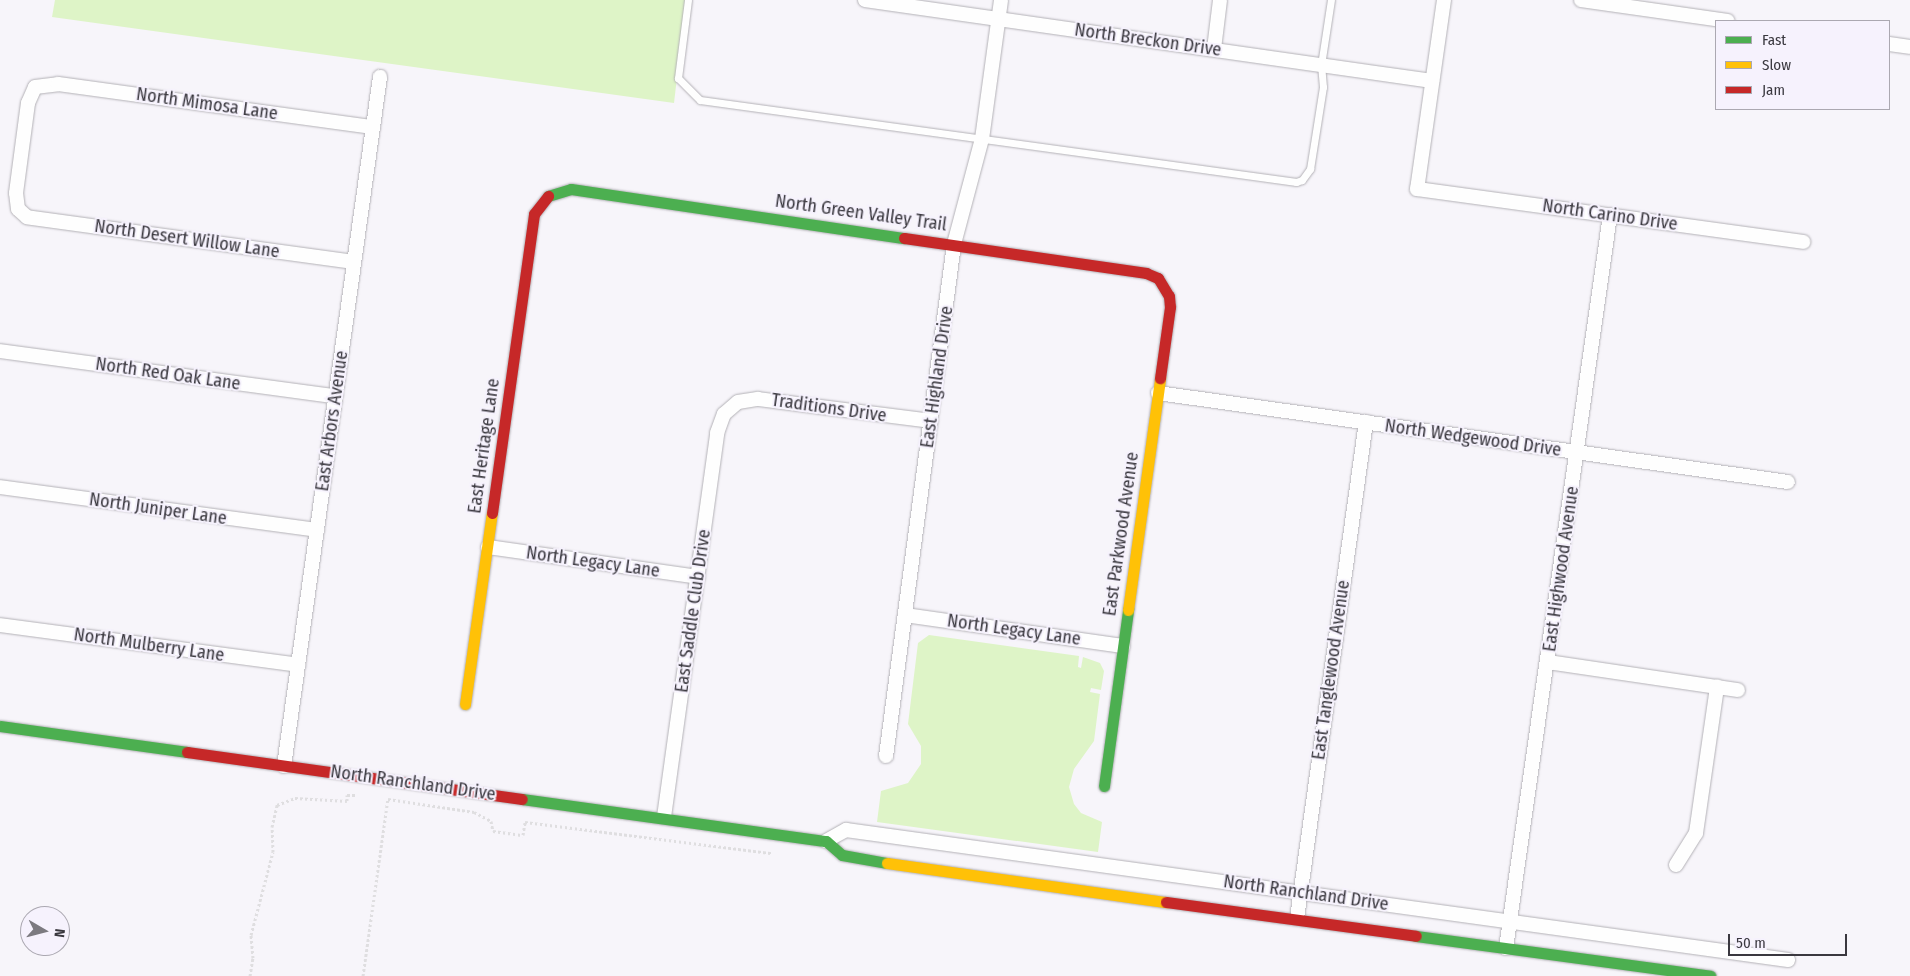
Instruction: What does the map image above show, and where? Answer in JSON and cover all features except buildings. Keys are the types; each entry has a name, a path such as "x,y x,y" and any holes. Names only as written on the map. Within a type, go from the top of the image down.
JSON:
{"street":[{"name":"North Breckon Drive","path":"865,0 998,17 1432,80"},
{"name":"East Highland Drive","path":"886,756 954,244 982,139 1000,0"},
{"path":"1214,49 1220,0"},
{"path":"1432,80 1444,0"},
{"path":"1581,0 1658,6 1723,20"},
{"path":"1890,44 1910,47"},
{"name":"East Arbors Avenue","path":"284,766 380,77"},
{"name":"North Carino Drive","path":"1432,80 1417,190 1803,242"},
{"name":"North Mimosa Lane","path":"22,213 16,203 16,192 28,103 30,93 40,84 58,84 373,127"},
{"name":"North Green Valley Trail","path":"546,196 570,189 954,244 1146,273 1158,278 1165,287"},
{"name":"East Heritage Lane","path":"465,704 534,214 546,196"},
{"name":"North Desert Willow Lane","path":"22,213 27,217 354,262"},
{"name":"East Highwood Avenue","path":"1506,948 1610,215"},
{"name":"East Parkwood Avenue","path":"1104,786 1170,307 1165,287"},
{"name":"North Red Oak Lane","path":"0,351 336,396"},
{"name":"North Wedgewood Drive","path":"1158,393 1788,482"},
{"name":"Traditions Drive","path":"730,408 748,398 930,422"},
{"name":"East Saddle Club Drive","path":"664,817 718,433 724,414 730,408"},
{"name":"East Tanglewood Avenue","path":"1297,918 1366,422"},
{"name":"North Juniper Lane","path":"0,487 317,530"},
{"name":"North Legacy Lane","path":"488,547 698,577"},
{"name":"North Legacy Lane","path":"905,615 1124,646"},
{"name":"North Mulberry Lane","path":"0,624 298,665"},
{"path":"1548,662 1738,690"},
{"path":"1676,864 1696,834 1717,687"},
{"name":"North Ranchland Drive","path":"0,726 826,841 842,855 889,863 1710,976"},
{"name":"North Ranchland Drive","path":"826,841 846,830 1300,891 1788,960"}],"lane":[{"path":"688,0 678,78 700,100 1296,182 1302,180 1310,169 1323,87 1321,65 1331,0"}],"path":[{"path":"250,976 253,958 251,934 273,852 272,827 277,805 295,798 347,801 347,795 358,794"},
{"path":"378,798 474,812 492,821 492,831 523,835 525,822 778,854"},
{"path":"363,976 388,799"}],"green space":[{"path":"55,0 686,0 674,103 52,17"},
{"path":"929,635 1079,656 1078,667 1081,668 1083,657 1100,663 1104,671 1101,690 1091,688 1090,692 1100,694 1094,741 1074,769 1069,787 1074,804 1081,813 1102,822 1098,852 877,822 881,791 908,783 921,764 921,746 908,724 918,643"}],"traffic: fast":[{"path":"548,196 571,189 904,238"},
{"path":"1104,786 1128,610"},
{"path":"0,726 187,752"},
{"path":"522,799 826,841 842,855 887,863"},
{"path":"1416,936 1710,976"}],"traffic: slow":[{"path":"1128,610 1160,378"},
{"path":"465,704 492,513"},
{"path":"887,863 1166,902"}],"traffic: jam":[{"path":"492,513 534,214 548,196"},
{"path":"904,238 1146,273 1158,278 1169,296 1170,307 1160,378"},
{"path":"187,752 522,799"},
{"path":"1166,902 1416,936"}]}
